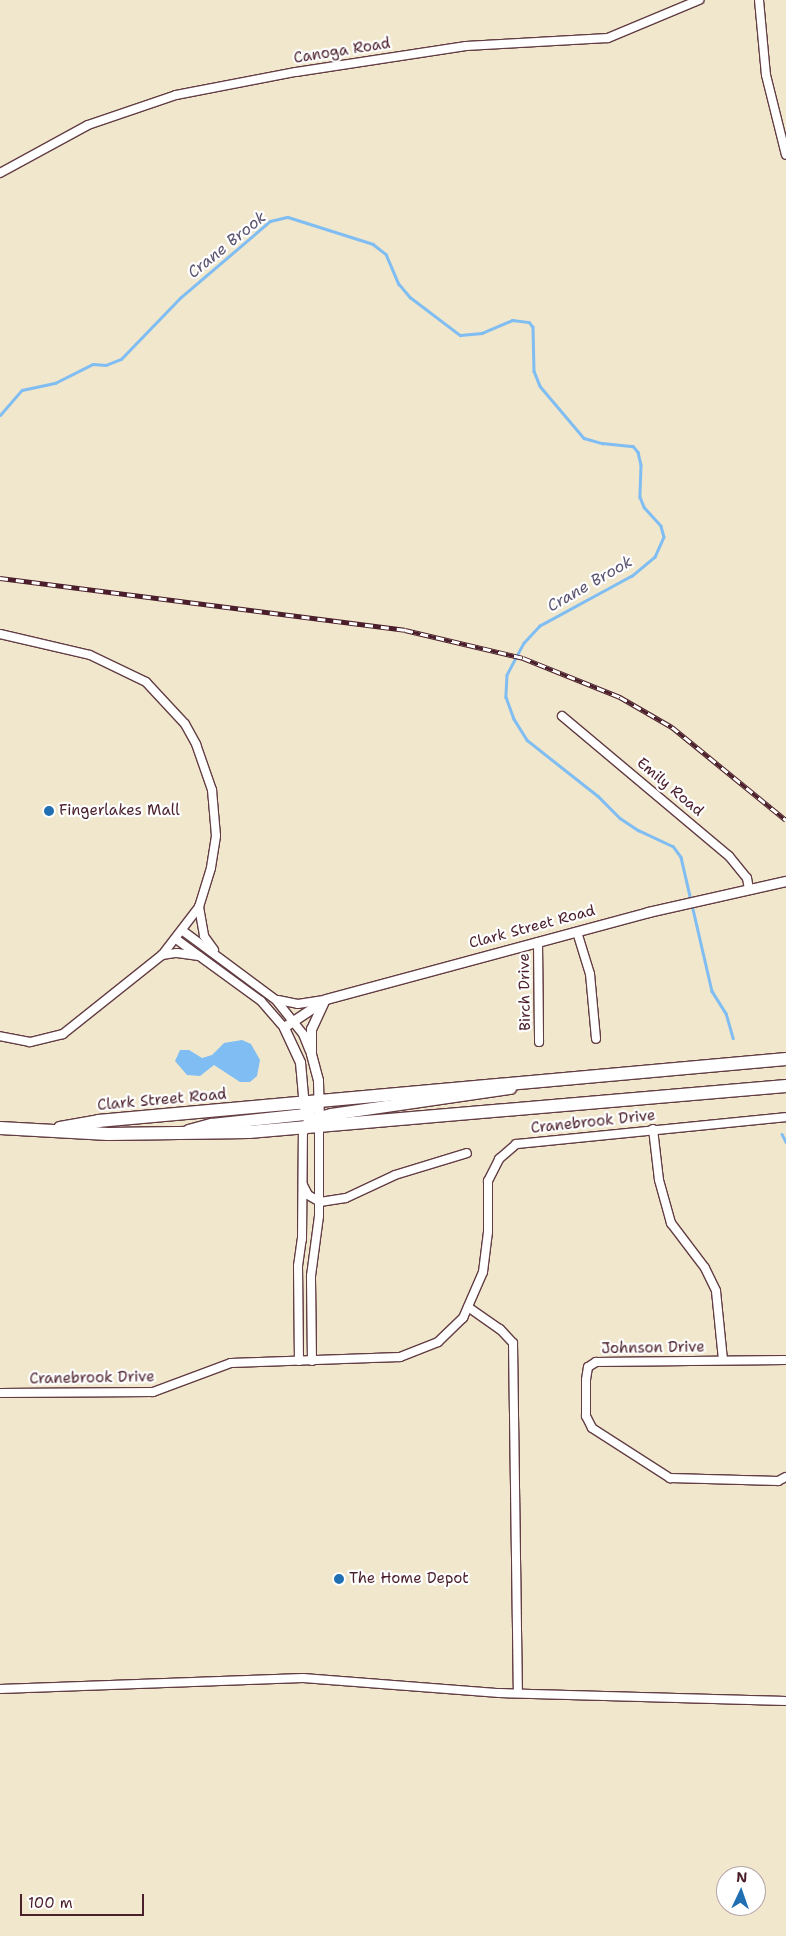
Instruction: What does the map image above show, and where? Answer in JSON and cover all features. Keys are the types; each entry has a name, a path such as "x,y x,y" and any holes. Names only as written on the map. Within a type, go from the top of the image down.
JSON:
{"highway":[{"name":"Clark Street Road","path":"53,1130 98,1121 304,1109 318,1102 786,1059"},
{"name":"Clark Street Road","path":"0,1128 53,1130 81,1134 177,1134 303,1128 319,1122 786,1086"}],"main road":[{"path":"319,1122 477,1095 543,1081"},
{"path":"177,1134 211,1124 304,1109"}],"street":[{"name":"Canoga Road","path":"0,173 96,121 176,95 267,76 466,46 599,40 699,0"},
{"path":"759,0 766,75 786,155"},
{"path":"0,634 90,655 146,682 184,724 207,768 214,806 215,851 199,907 183,931 162,955 63,1034 30,1042 0,1036"},
{"name":"Emily Road","path":"562,716 729,856 746,878 749,889"},
{"name":"Clark Street Road","path":"284,1026 326,999 648,912 786,881"},
{"path":"199,907 204,936 220,958"},
{"path":"183,931 276,1000 293,1020 311,1053 318,1080 320,1202 310,1276 312,1361"},
{"path":"577,932 590,974 596,1039"},
{"path":"176,939 204,957 261,1001 284,1026 300,1062 304,1109 301,1181 299,1361"},
{"name":"Birch Drive","path":"538,942 539,1042"},
{"path":"162,955 177,952 204,957"},
{"path":"276,1000 298,1004 326,999"},
{"path":"311,1053 313,1020 326,999"},
{"name":"Cranebrook Drive","path":"0,1393 153,1392 182,1383 218,1365 400,1357 438,1342 463,1318 483,1272 488,1232 488,1181 499,1159 516,1144 786,1117"},
{"name":"Johnson Drive","path":"654,1129 662,1193 677,1235 713,1283 718,1301 723,1360"},
{"path":"301,1181 308,1195 320,1202 346,1198 395,1175 467,1153"},
{"path":"468,1307 500,1329 513,1344 518,1693"},
{"name":"Johnson Drive","path":"786,1360 591,1364 586,1380 588,1422 594,1431 675,1480 778,1481 786,1477"},
{"path":"0,1689 303,1678 518,1693 658,1700 786,1701"}],"water":[{"path":"242,1040 251,1044 260,1060 257,1076 250,1082 240,1082 214,1065 200,1076 187,1075 175,1061 180,1050 189,1050 202,1058 212,1055 224,1043"}],"waterway":[{"name":"Crane Brook","path":"0,415 22,390 55,383 93,364 106,365 121,359 180,298 270,221 288,217 373,244 386,254 399,284 410,297 460,335 482,333 512,320 529,322 533,327 534,371 540,386 584,438 602,443 633,446 638,452 641,465 640,497 644,507 661,526 664,537 655,557 632,576 540,626 524,643 507,675 506,697 514,719 527,740 598,796 620,818 638,830 673,846 681,857 712,991 726,1013 733,1038"},
{"path":"782,1134 786,1142"}],"railway":[{"path":"0,578 405,630 523,658 620,697 672,727 786,820"}],"place":[{"name":"Fingerlakes Mall","path":"49,811"},
{"name":"The Home Depot","path":"339,1579"}]}
